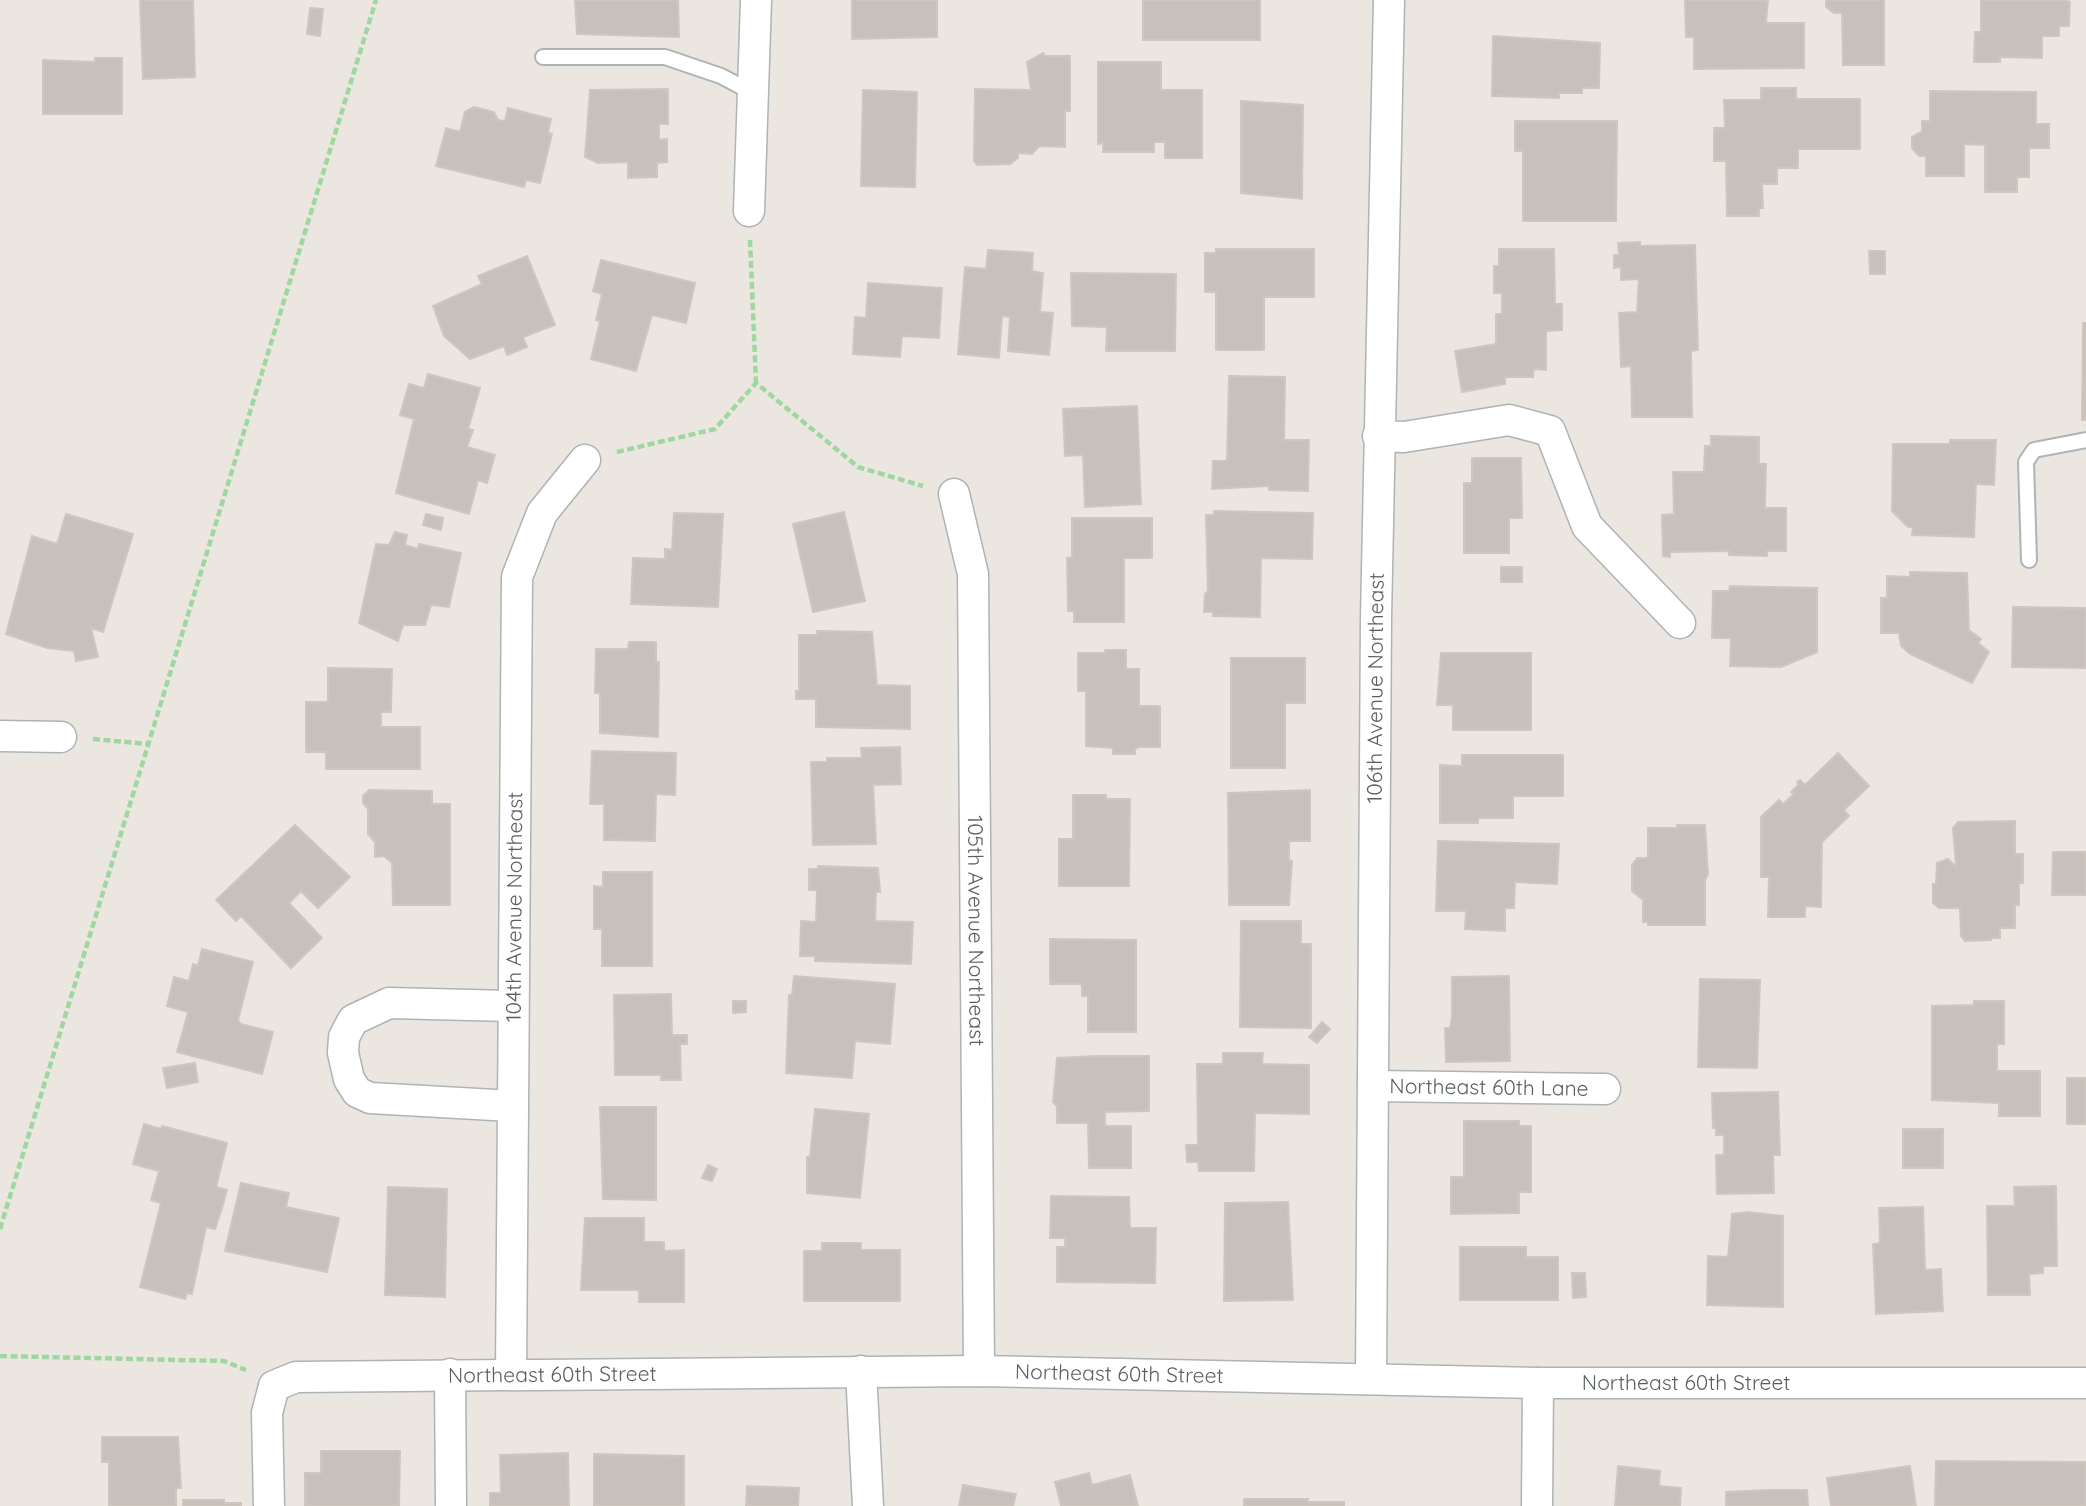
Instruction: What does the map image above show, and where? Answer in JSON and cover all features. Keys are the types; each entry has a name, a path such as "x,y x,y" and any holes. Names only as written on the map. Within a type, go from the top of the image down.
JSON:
{"street":[{"path":"749,211 756,0"},
{"name":"106th Avenue Northeast","path":"1371,1378 1378,436 1389,0"},
{"path":"1378,436 1404,437 1509,420 1550,431 1587,526 1680,623"},
{"name":"104th Avenue Northeast","path":"511,1374 517,577 542,513 585,460"},
{"name":"105th Avenue Northeast","path":"954,495 973,575 979,1371"},
{"path":"0,736 61,737"},
{"path":"512,1006 388,1003 354,1020 344,1037 343,1053 349,1079 357,1092 370,1098 512,1106"},
{"name":"Northeast 60th Lane","path":"1373,1086 1605,1089"},
{"path":"861,1371 868,1506"},
{"name":"Northeast 60th Street","path":"274,1386 296,1377 861,1371 1538,1383 2086,1383"},
{"path":"450,1374 451,1506"},
{"path":"1536,1506 1538,1383"},
{"path":"269,1506 267,1413 274,1386"}],"lane":[{"path":"543,57 665,57 721,76 752,93"},
{"path":"2029,560 2026,462 2034,450 2086,440"}],"path":[{"path":"0,1229 376,0"},
{"path":"585,460 715,429 756,383 749,211"},
{"path":"756,383 858,467 954,495"},
{"path":"61,737 148,744"},
{"path":"0,1356 224,1361 274,1386"}],"building":[{"path":"140,0 193,0 195,77 143,79"},
{"path":"575,0 678,0 679,37 577,34"},
{"path":"852,0 937,0 937,37 852,39"},
{"path":"1143,0 1260,0 1260,40 1143,40"},
{"path":"1685,0 1768,0 1766,23 1804,23 1804,68 1694,69 1694,37 1686,37"},
{"path":"1826,0 1884,0 1884,65 1843,65 1842,13 1834,13 1826,7"},
{"path":"1981,0 2065,0 2070,2 2069,26 2059,26 2059,36 2042,36 2042,58 2000,57 2000,62 1974,62 1975,32 1981,32"},
{"path":"310,8 323,9 320,36 307,34"},
{"path":"1493,36 1600,43 1599,88 1582,88 1582,93 1559,93 1559,98 1492,96"},
{"path":"1043,53 1045,56 1070,56 1070,111 1065,111 1065,147 1039,146 1032,154 1018,153 1018,158 1010,164 977,165 974,161 975,89 1031,90 1027,62"},
{"path":"95,58 122,58 122,114 43,114 43,60 95,62"},
{"path":"1098,62 1161,62 1161,90 1202,90 1202,158 1165,158 1165,142 1154,142 1154,152 1103,152 1103,143 1098,144"},
{"path":"1761,88 1796,88 1796,99 1860,99 1860,149 1798,149 1798,168 1777,168 1777,184 1762,184 1763,208 1759,208 1759,216 1727,216 1726,161 1714,161 1714,128 1725,128 1724,100 1761,100"},
{"path":"668,89 668,124 659,124 659,140 667,139 667,162 657,163 657,177 628,178 628,162 598,163 585,157 590,90"},
{"path":"863,90 917,92 915,187 861,186"},
{"path":"1930,91 2036,92 2036,124 2049,124 2049,148 2029,148 2029,177 2017,177 2017,192 1985,192 1985,145 1964,144 1964,176 1926,176 1926,156 1919,156 1912,148 1912,137 1922,131 1922,121 1930,121"},
{"path":"1241,101 1303,105 1302,199 1241,193"},
{"path":"474,107 494,112 498,120 505,121 508,108 551,119 548,133 552,134 540,183 526,180 524,187 436,166 446,128 460,132 465,112"},
{"path":"1515,121 1617,121 1616,221 1523,221 1523,151 1515,151"},
{"path":"1640,242 1640,246 1695,245 1698,350 1691,351 1692,417 1632,417 1631,366 1621,367 1619,313 1637,312 1639,279 1621,280 1621,267 1614,268 1614,255 1619,255 1618,243"},
{"path":"1216,249 1314,249 1314,297 1264,297 1264,350 1216,350 1216,292 1205,292 1205,253 1216,253"},
{"path":"1499,249 1554,249 1555,304 1562,304 1562,330 1546,331 1546,370 1534,369 1533,377 1505,377 1505,384 1462,392 1455,351 1496,344 1496,314 1502,314 1502,293 1494,293 1494,266 1499,266"},
{"path":"988,250 1033,253 1032,271 1043,273 1040,312 1053,313 1049,355 1008,351 1010,317 1002,316 999,358 958,354 965,267 986,269"},
{"path":"1869,251 1885,251 1885,274 1870,274"},
{"path":"527,256 555,325 523,337 527,347 507,355 504,346 470,359 444,336 433,306 482,284 478,276"},
{"path":"601,260 695,283 686,323 652,315 636,371 591,359 600,321 596,320 602,294 593,291"},
{"path":"1071,273 1176,274 1175,351 1106,351 1107,327 1072,326"},
{"path":"868,283 942,288 939,338 902,336 900,357 853,354 855,317 866,318"},
{"path":"2083,323 2086,323 2086,420 2082,420"},
{"path":"428,374 480,388 468,429 473,430 467,447 495,455 487,483 478,480 469,514 396,493 414,419 400,415 409,384 424,388"},
{"path":"1229,376 1285,377 1284,440 1309,440 1308,491 1269,490 1269,486 1212,489 1213,461 1227,461"},
{"path":"1137,406 1141,504 1085,507 1083,455 1065,456 1063,409"},
{"path":"1711,436 1759,437 1759,464 1766,464 1765,508 1786,508 1786,551 1767,551 1767,556 1729,555 1729,551 1670,552 1670,557 1663,556 1662,515 1674,514 1673,472 1704,472 1705,446 1711,446"},
{"path":"1950,440 1996,440 1994,485 1976,484 1974,537 1912,535 1913,527 1908,527 1892,511 1893,444 1950,444"},
{"path":"1472,458 1521,458 1522,518 1509,518 1509,553 1464,553 1464,483 1472,483"},
{"path":"1214,511 1313,513 1312,559 1261,558 1260,617 1213,616 1213,612 1204,612 1205,594 1208,591 1206,515 1214,515"},
{"path":"844,512 865,601 813,612 793,524"},
{"path":"674,513 723,514 718,607 631,604 633,558 665,559 665,549 672,550"},
{"path":"66,514 133,534 103,632 91,628 98,657 76,661 74,651 47,648 6,634 32,536 57,544"},
{"path":"426,514 443,518 441,530 423,525"},
{"path":"1072,518 1152,518 1152,558 1124,558 1124,622 1074,622 1074,611 1068,611 1067,558 1072,558"},
{"path":"395,532 407,535 405,545 418,549 419,544 461,553 449,607 431,605 425,625 403,625 398,641 359,623 376,544 389,545"},
{"path":"1501,567 1522,567 1522,582 1501,582"},
{"path":"1910,572 1967,573 1969,630 1981,639 1978,643 1989,652 1972,683 1910,654 1901,646 1899,633 1881,633 1881,598 1887,598 1887,576 1910,577"},
{"path":"1730,586 1817,588 1817,652 1781,667 1730,666 1731,638 1712,638 1713,591 1729,591"},
{"path":"2013,607 2086,608 2086,668 2012,667"},
{"path":"817,631 872,632 877,685 910,686 910,729 816,727 816,699 796,699 796,691 799,691 799,635 817,635"},
{"path":"629,642 656,642 656,662 659,662 658,737 600,733 600,693 595,693 596,649 628,649"},
{"path":"1105,650 1126,650 1126,669 1139,669 1139,706 1160,706 1160,747 1139,747 1135,749 1135,754 1113,754 1113,748 1086,746 1086,691 1078,691 1078,653 1105,653"},
{"path":"1441,653 1531,653 1531,730 1453,730 1453,705 1437,705"},
{"path":"1231,658 1305,658 1305,703 1285,703 1285,768 1231,768"},
{"path":"328,668 392,669 391,712 381,712 381,727 420,727 420,769 326,769 326,752 306,752 306,702 328,702"},
{"path":"900,747 901,784 873,785 876,844 813,845 811,762 827,762 827,758 862,758 861,748"},
{"path":"592,751 676,753 675,795 656,794 655,841 604,840 604,804 590,804"},
{"path":"1838,753 1869,786 1844,810 1849,816 1822,842 1821,907 1805,906 1805,917 1768,917 1769,877 1761,877 1761,817 1779,800 1783,804 1794,794 1791,792 1799,784 1797,782 1800,780 1805,785"},
{"path":"1462,755 1563,755 1563,796 1513,796 1513,818 1478,818 1478,823 1440,823 1440,765 1462,766"},
{"path":"369,790 432,791 432,804 450,804 450,905 393,905 392,863 384,856 375,857 375,842 368,834 368,809 363,803 363,796"},
{"path":"1310,790 1310,841 1289,841 1289,861 1292,861 1289,905 1229,905 1228,793"},
{"path":"1073,795 1106,795 1106,799 1130,799 1129,886 1059,886 1059,839 1073,839"},
{"path":"2015,821 2015,854 2023,854 2023,883 2019,883 2019,905 2015,905 2015,928 2000,928 2000,938 1965,941 1961,936 1960,908 1939,908 1933,903 1937,863 1948,859 1956,867 1953,828 1958,822"},
{"path":"295,825 350,877 318,908 301,891 289,903 322,938 291,968 241,916 236,921 216,900"},
{"path":"1677,825 1705,825 1708,874 1705,880 1705,925 1648,925 1648,922 1643,922 1643,900 1632,891 1632,865 1637,858 1648,858 1648,828 1677,828"},
{"path":"1438,841 1559,844 1557,884 1515,882 1514,908 1505,908 1505,931 1465,929 1466,911 1436,911"},
{"path":"2053,852 2086,852 2086,895 2052,895"},
{"path":"818,866 878,868 880,892 876,892 875,921 913,922 911,964 815,961 815,956 800,956 801,921 816,922 817,890 809,890 809,869 818,869"},
{"path":"603,872 652,872 652,966 602,966 602,929 594,929 594,886 603,887"},
{"path":"1241,921 1301,921 1301,944 1311,944 1311,1028 1240,1027"},
{"path":"1050,939 1136,940 1136,1032 1088,1032 1088,996 1082,996 1082,984 1050,984"},
{"path":"202,949 253,962 238,1020 241,1024 273,1032 262,1074 177,1052 188,1012 167,1006 174,977 189,981 193,964 198,966"},
{"path":"794,976 895,984 890,1044 855,1041 852,1078 786,1073 789,995 792,995"},
{"path":"1509,976 1510,1061 1446,1062 1445,1028 1450,1028 1452,1017 1452,977"},
{"path":"1700,979 1760,980 1757,1068 1698,1067"},
{"path":"671,994 672,1035 687,1035 687,1044 680,1044 681,1080 661,1080 661,1075 615,1075 614,995"},
{"path":"733,1001 746,1001 746,1012 733,1013"},
{"path":"1974,1001 2004,1001 2004,1044 1997,1044 1997,1071 2040,1071 2040,1116 1999,1116 1999,1103 1932,1100 1932,1006 1974,1005"},
{"path":"1322,1022 1330,1029 1317,1043 1309,1037"},
{"path":"1223,1053 1263,1053 1262,1064 1309,1065 1309,1114 1255,1113 1254,1171 1199,1171 1198,1162 1187,1162 1186,1145 1198,1145 1197,1064 1223,1064"},
{"path":"1149,1056 1149,1111 1105,1112 1105,1126 1131,1126 1131,1168 1089,1168 1088,1123 1057,1123 1057,1106 1053,1102 1057,1058"},
{"path":"195,1063 198,1082 167,1088 163,1068"},
{"path":"2067,1078 2086,1078 2086,1124 2067,1124"},
{"path":"1778,1092 1780,1155 1773,1155 1774,1193 1717,1194 1716,1155 1724,1155 1724,1135 1716,1135 1716,1128 1713,1128 1712,1093"},
{"path":"600,1107 656,1107 656,1200 603,1199"},
{"path":"815,1109 869,1114 860,1198 807,1193 807,1157 810,1157"},
{"path":"1464,1121 1519,1121 1519,1126 1531,1126 1531,1192 1519,1192 1519,1213 1451,1214 1451,1177 1464,1177"},
{"path":"144,1124 227,1143 216,1187 227,1190 215,1229 206,1227 192,1294 187,1293 185,1299 140,1287 161,1203 151,1200 159,1171 133,1164"},
{"path":"1903,1129 1943,1129 1943,1168 1903,1168"},
{"path":"708,1165 717,1169 712,1181 702,1178"},
{"path":"241,1183 289,1193 286,1207 339,1218 327,1272 225,1251"},
{"path":"2056,1186 2057,1266 2043,1266 2043,1273 2029,1274 2030,1295 1988,1295 1987,1206 2015,1206 2014,1187"},
{"path":"388,1187 447,1189 445,1297 385,1295"},
{"path":"1051,1196 1129,1197 1130,1228 1156,1228 1155,1283 1057,1282 1057,1247 1065,1247 1065,1238 1050,1238"},
{"path":"1288,1202 1293,1300 1224,1301 1225,1203"},
{"path":"1923,1207 1925,1270 1941,1269 1943,1311 1876,1314 1873,1244 1880,1243 1879,1208"},
{"path":"1748,1212 1783,1216 1783,1307 1707,1305 1708,1256 1728,1257 1732,1214"},
{"path":"585,1218 644,1218 644,1242 664,1242 664,1251 684,1250 684,1302 639,1302 639,1290 581,1290"},
{"path":"822,1243 861,1243 861,1250 900,1250 900,1301 804,1301 804,1251 822,1251"},
{"path":"1460,1247 1526,1247 1526,1257 1558,1257 1558,1300 1460,1300"},
{"path":"1572,1273 1585,1273 1586,1297 1573,1298"},
{"path":"102,1437 178,1437 181,1488 176,1488 176,1506 109,1506 109,1462 102,1462"},
{"path":"321,1451 400,1451 399,1506 305,1506 305,1473 321,1473"},
{"path":"568,1453 569,1506 490,1506 490,1493 501,1493 500,1455"},
{"path":"594,1454 684,1456 684,1506 594,1506"},
{"path":"1936,1461 2086,1462 2086,1506 1935,1506"},
{"path":"1618,1466 1660,1471 1659,1486 1681,1488 1680,1506 1615,1506"},
{"path":"1910,1466 1916,1506 1831,1506 1827,1478"},
{"path":"1089,1473 1092,1485 1130,1475 1138,1506 1061,1506 1055,1482"},
{"path":"963,1485 1016,1494 1013,1506 959,1506"},
{"path":"747,1486 799,1488 798,1506 746,1506"},
{"path":"1807,1490 1808,1506 1726,1506 1726,1492"},
{"path":"1244,1499 1308,1499 1308,1502 1344,1502 1344,1506 1244,1506"},
{"path":"183,1500 224,1500 224,1503 241,1503 241,1506 183,1506"}]}
